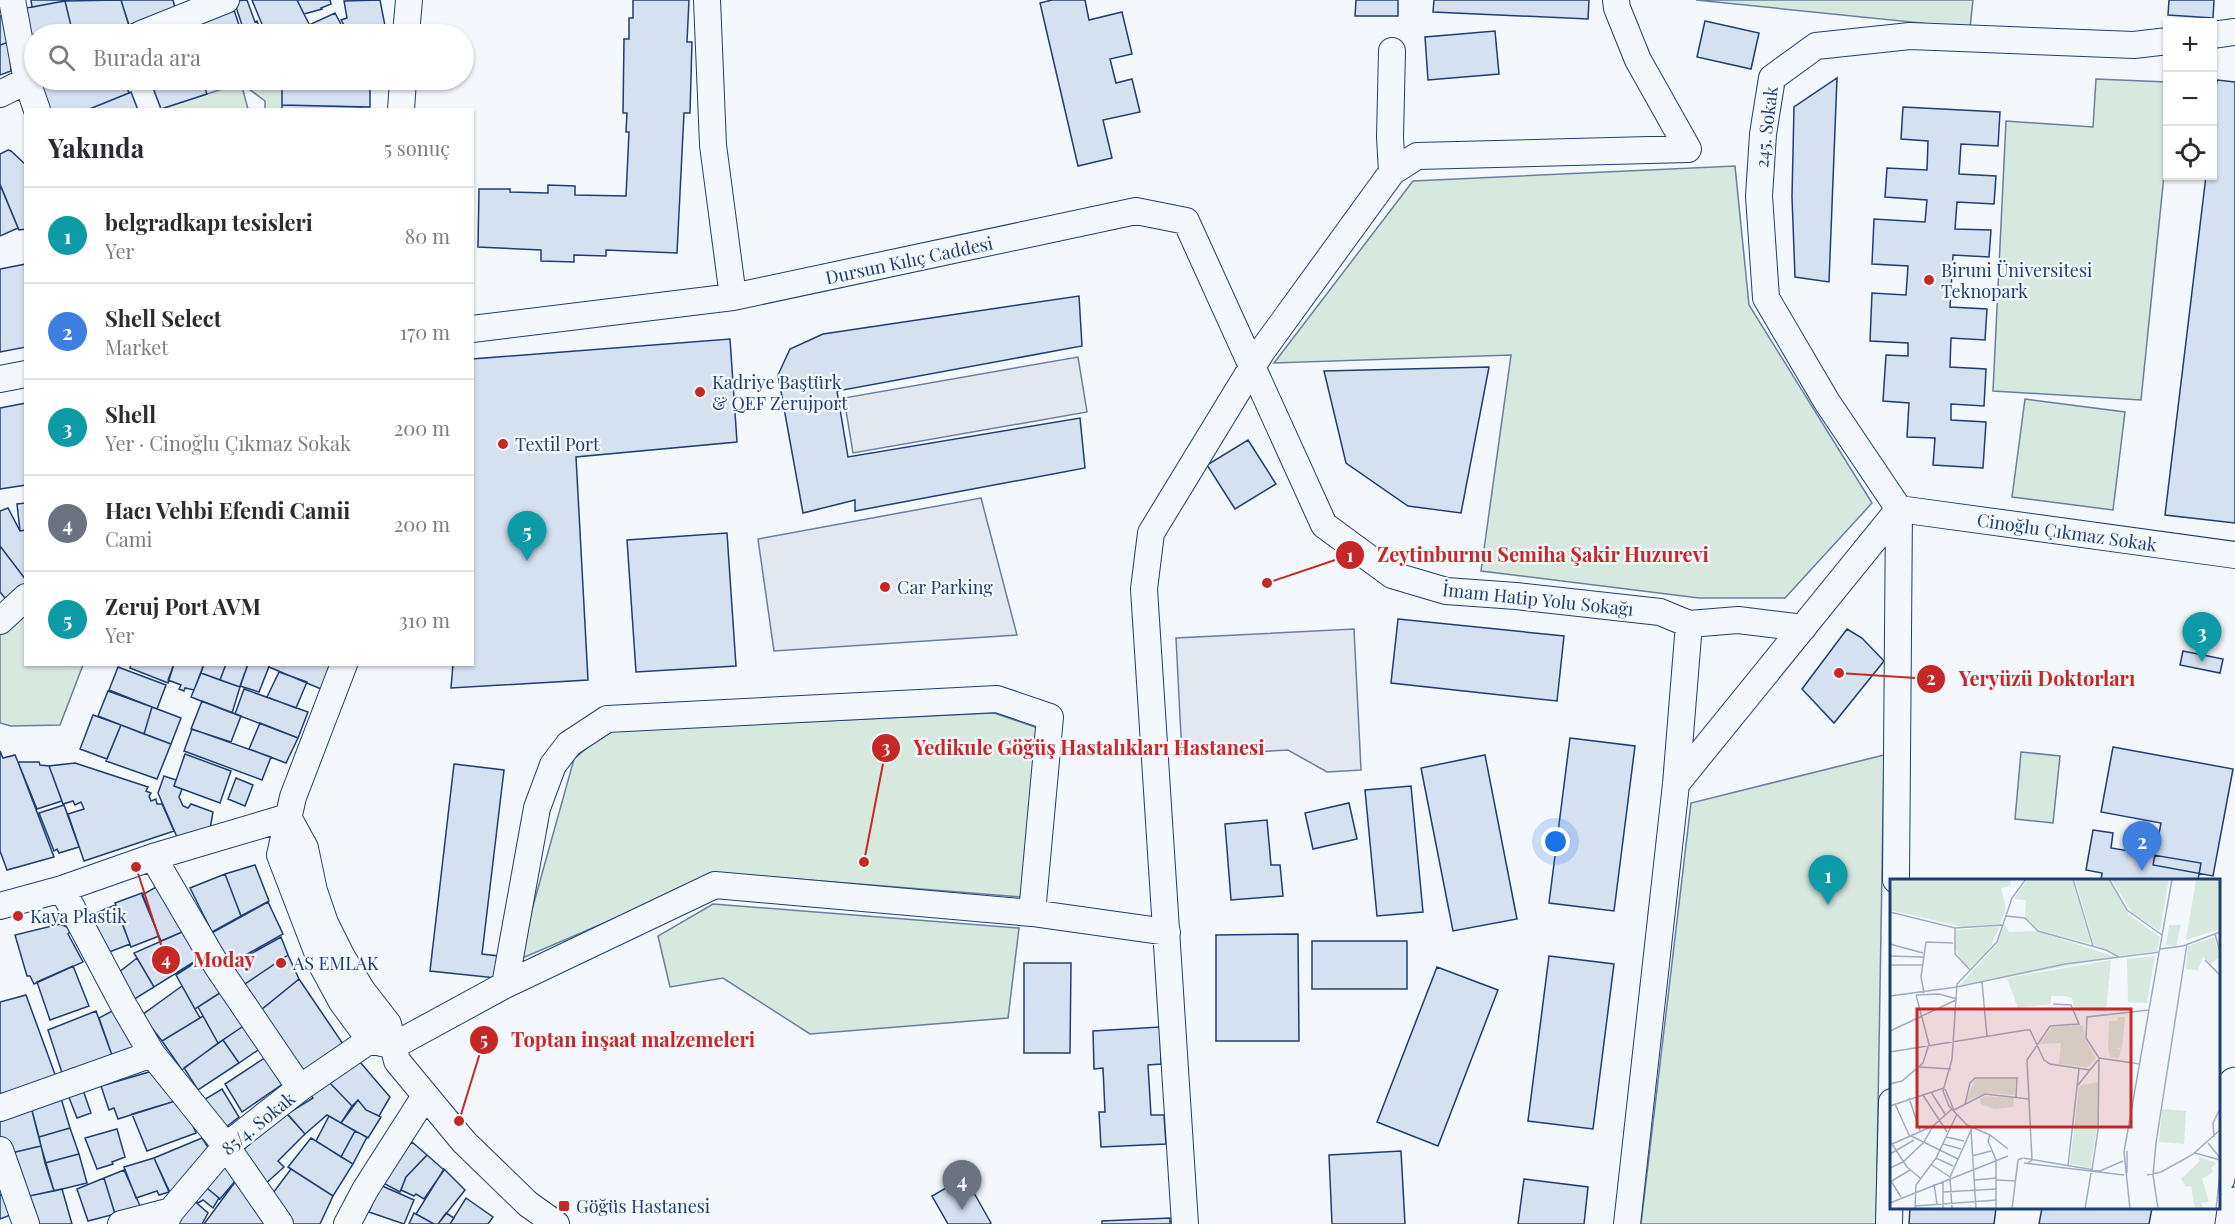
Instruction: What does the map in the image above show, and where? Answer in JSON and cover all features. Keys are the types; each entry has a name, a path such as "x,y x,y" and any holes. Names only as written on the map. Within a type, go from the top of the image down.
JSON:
{"main road":[{"path":"2220,1167 2235,1084"},
{"path":"2232,1224 2235,1204"},
{"path":"2210,1224 2213,1209"}],"street":[{"path":"12,0 24,50"},
{"path":"166,24 226,0"},
{"path":"407,24 409,0"},
{"path":"707,0 713,145 733,297"},
{"path":"1185,1224 1144,589 1151,533 1253,366 1392,172 1417,156 1688,149 1638,60 1617,8 1616,0"},
{"path":"2217,34 2235,32"},
{"name":"245. Sokak","path":"1899,509 1827,402 1766,298 1759,196 1763,134 1772,78 1816,46 1910,36 2134,45 2163,42"},
{"path":"1392,51 1390,137 1392,172"},
{"path":"0,94 24,82"},
{"path":"33,90 37,108"},
{"path":"401,108 402,90"},
{"name":"Dursun Kılıç Caddesi","path":"474,329 733,297 1136,211 1186,221 1253,366"},
{"name":"İmam Hatip Yolu Sokağı","path":"1253,366 1324,525 1392,575 1446,591 1516,596 1660,612 1689,624"},
{"path":"0,379 24,374"},
{"path":"1676,784 1899,509"},
{"path":"1896,879 1899,509"},
{"name":"Cinoğlu Çıkmaz Sokak","path":"1899,509 2235,555"},
{"path":"0,621 24,599"},
{"path":"1627,1224 1676,784 1689,624 1738,620 1803,628"},
{"path":"343,666 293,797 280,855 323,967 342,1002 382,1043 464,1142 528,1204 556,1224"},
{"path":"505,985 537,808 553,765 569,744 608,719 997,699 1050,717 1032,913"},
{"path":"0,906 62,889 153,856 288,817"},
{"path":"153,856 217,966 300,1088"},
{"name":"85/4. Sokak","path":"168,1217 226,1146 300,1088 382,1043 715,885 1032,913 1167,932"},
{"path":"62,889 152,1054 226,1146 280,1224"},
{"path":"0,1108 152,1054"},
{"path":"347,1224 365,1190 425,1096"},
{"path":"0,1150 26,1224"},
{"path":"1889,1224 1890,1183"},
{"path":"121,1224 168,1217"}],"shaded area":[{"path":"1696,0 1973,0 1970,28"},
{"path":"2096,79 2163,82 2164,180 2141,400 1993,391 2006,121 2093,127"},
{"path":"219,90 243,90 248,108 163,108"},
{"path":"250,90 293,90 294,108 265,108 265,101"},
{"path":"1735,166 1749,305 1872,503 1785,598 1699,598 1481,571 1511,355 1274,363 1413,181"},
{"path":"1078,357 1087,412 853,453 844,398"},
{"path":"2025,399 2125,412 2113,510 2012,497"},
{"name":"Car Parking","path":"981,498 1017,635 774,651 758,539"},
{"path":"24,614 24,666 83,666 60,725 11,726 0,723 0,631"},
{"path":"1354,629 1361,770 1327,772 1288,750 1182,756 1176,638"},
{"path":"994,713 1038,728 1021,897 720,873 518,960 574,759 607,731"},
{"path":"2021,752 2060,756 2053,823 2015,819"},
{"path":"1884,755 1876,1224 1641,1224 1691,803"},
{"path":"713,904 1019,928 1008,1018 810,1034 723,978 670,987 658,936"}],"building":[{"path":"31,0 70,0 32,7"},
{"path":"121,0 128,24 71,24 65,1"},
{"path":"121,0 173,0 175,8 129,24"},
{"path":"247,0 255,22 257,21 258,24 242,24 234,1"},
{"path":"252,0 297,0 309,24 262,24"},
{"path":"297,0 330,0 331,4 304,14"},
{"path":"380,0 385,24 343,24 341,20 347,18 344,1"},
{"path":"633,0 689,0 687,42 692,42 690,113 684,113 677,253 606,250 606,256 574,255 574,262 541,261 541,250 478,247 479,189 548,193 548,185 575,186 575,195 626,196 629,132 626,132 627,113 623,113 624,39 629,39 629,18 633,18"},
{"path":"1052,0 1085,0 1089,20 1122,12 1132,54 1110,59 1116,83 1132,79 1140,112 1103,120 1112,158 1078,166 1040,3"},
{"path":"1356,0 1398,0 1398,16 1355,16"},
{"path":"1434,0 1589,0 1588,19 1433,12"},
{"path":"2169,0 2214,0 2213,18 2168,15"},
{"path":"65,1 71,24 29,24 26,8"},
{"path":"233,7 239,24 203,24 200,16"},
{"path":"335,13 341,24 311,24"},
{"path":"4,15 9,42 0,45 0,16"},
{"path":"1705,21 1759,33 1751,69 1697,57"},
{"path":"1495,31 1499,74 1428,80 1425,37"},
{"path":"9,42 11,71 0,75 0,45"},
{"path":"1837,78 1829,282 1795,277 1792,197 1794,107"},
{"path":"2217,80 2235,82 2235,523 2165,515 2206,180 2217,180"},
{"path":"38,90 128,90 129,93 92,108 43,108"},
{"path":"154,90 206,90 207,94 164,108 161,108"},
{"path":"282,90 370,90 370,107 282,105"},
{"path":"131,92 137,108 92,108"},
{"path":"282,105 360,107 360,108 282,108"},
{"name":"Biruni Üniversitesi Teknopark","path":"1903,107 2000,112 1998,146 1961,144 1959,174 1996,176 1994,204 1957,202 1955,229 1991,230 1989,257 1953,255 1950,307 1987,309 1985,340 1951,338 1950,367 1986,369 1984,406 1951,404 1951,420 1986,422 1983,468 1933,465 1935,438 1907,437 1909,403 1883,401 1886,355 1908,356 1908,343 1870,341 1872,293 1906,295 1908,266 1872,264 1874,219 1925,222 1927,200 1885,197 1887,168 1927,170 1928,141 1901,139"},
{"path":"11,151 24,163 24,229 19,230 0,184 0,154"},
{"path":"0,188 18,228 0,236"},
{"path":"24,264 24,347 0,352 0,269"},
{"path":"1079,296 1082,346 837,391 848,457 1080,418 1085,468 855,511 855,500 803,513 778,375 790,349 823,334"},
{"path":"730,339 737,442 576,457 588,680 451,688 453,666 474,666 474,359"},
{"path":"1489,367 1461,513 1408,506 1346,463 1324,371"},
{"path":"24,403 24,485 0,489 0,408"},
{"path":"1248,440 1276,484 1235,509 1207,465"},
{"path":"24,503 24,530 20,531 17,504"},
{"path":"8,508 20,531 24,530 24,577 0,546 0,511"},
{"path":"727,533 736,666 636,672 627,540"},
{"path":"0,546 24,577 24,584 5,598 0,592"},
{"path":"1398,619 1564,636 1557,701 1391,683"},
{"path":"1847,629 1862,638 1884,661 1834,723 1802,689"},
{"path":"2183,651 2223,659 2220,673 2180,665"},
{"path":"130,666 173,666 168,683 130,668"},
{"path":"173,666 203,666 194,690 185,688 184,691 179,689 181,685 168,680"},
{"path":"203,666 225,666 220,680 201,673"},
{"path":"225,666 247,666 240,687 220,680"},
{"path":"247,666 269,666 259,692 240,686"},
{"path":"269,666 329,666 321,689"},
{"path":"118,667 166,685 157,709 109,690"},
{"path":"279,672 307,682 296,708 267,697"},
{"path":"201,673 240,687 232,713 191,697"},
{"path":"244,689 308,712 298,738 235,714"},
{"path":"108,691 152,707 144,734 98,716"},
{"path":"202,701 241,716 231,742 191,729"},
{"path":"152,707 181,718 171,744 144,734"},
{"path":"93,715 121,725 107,759 80,749"},
{"path":"260,723 298,738 286,763 249,749"},
{"path":"121,725 171,744 157,779 106,761"},
{"path":"192,729 271,757 262,780 184,751"},
{"path":"1570,738 1635,746 1614,911 1549,903"},
{"path":"2113,747 2233,769 2213,876 2153,865 2161,823 2101,812"},
{"path":"0,751 3,758 15,755 54,857 7,870 0,851"},
{"path":"185,754 231,771 220,803 174,786"},
{"path":"1485,755 1517,919 1453,931 1421,768"},
{"path":"18,762 39,762 40,765 49,766 62,801 37,809"},
{"path":"75,763 148,787 146,791 151,793 149,796 151,801 156,799 157,804 162,804 174,831 84,861 68,814 84,809 81,802 75,805 73,801 63,804 49,766"},
{"path":"454,764 504,770 482,954 499,956 496,978 430,971"},
{"path":"164,776 176,780 174,786 182,789 179,797 183,806 188,808 191,804 213,812 210,829 177,837 158,793"},
{"path":"236,778 253,785 245,806 228,799"},
{"path":"1411,786 1423,912 1377,916 1365,790"},
{"path":"1349,803 1357,839 1313,849 1305,813"},
{"path":"64,805 79,847 59,853 57,849 54,851 39,813"},
{"path":"1267,820 1271,865 1280,865 1283,896 1231,900 1225,824"},
{"path":"2093,830 2113,833 2111,848 2201,863 2198,879 2101,879 2102,873 2086,870"},
{"path":"255,865 269,901 241,916 225,874"},
{"path":"225,874 241,916 212,932 190,888"},
{"path":"163,883 189,929 161,941 142,895"},
{"path":"142,893 159,936 131,947 115,903"},
{"path":"268,902 283,934 226,966 208,935"},
{"path":"115,905 130,944 104,954 87,917"},
{"path":"60,924 67,927 70,932 68,934 83,962 34,984 30,976 27,976 15,935"},
{"path":"189,929 205,955 154,987 134,953"},
{"path":"1298,934 1299,1041 1216,1041 1216,935"},
{"path":"281,937 288,955 242,986 231,965"},
{"path":"1312,941 1407,941 1407,989 1312,989"},
{"path":"288,955 299,979 261,1010 242,986"},
{"path":"1549,956 1614,964 1593,1129 1528,1121"},
{"path":"204,957 226,989 195,1009 176,975"},
{"path":"137,958 154,987 133,1000 118,973"},
{"path":"1024,963 1071,963 1070,1053 1024,1053"},
{"path":"73,966 89,1006 50,1020 37,982"},
{"path":"1437,967 1498,990 1438,1146 1377,1122"},
{"path":"299,979 343,1044 303,1072 261,1010"},
{"path":"182,986 200,1018 162,1041 142,1015"},
{"path":"226,989 248,1023 218,1043 198,1007"},
{"path":"26,995 56,1077 0,1094 0,1002"},
{"path":"116,1009 136,1036 131,1051 113,1058 99,1018"},
{"path":"96,1011 113,1058 63,1076 48,1030"},
{"path":"203,1016 218,1043 182,1070 162,1041"},
{"path":"248,1023 264,1046 239,1063 223,1040"},
{"path":"1160,1027 1161,1064 1148,1065 1151,1115 1164,1115 1166,1144 1101,1147 1099,1112 1105,1112 1103,1068 1094,1069 1093,1031"},
{"path":"223,1040 239,1063 198,1090 184,1068"},
{"path":"272,1053 290,1079 242,1112 225,1084"},
{"path":"354,1055 390,1097 379,1116 366,1110 358,1100 352,1106 327,1080"},
{"path":"156,1070 175,1101 118,1119 114,1108 109,1110 101,1086"},
{"path":"327,1080 352,1106 341,1123 327,1115 305,1134 287,1114 313,1098 311,1095"},
{"path":"222,1089 239,1117 222,1130 202,1101"},
{"path":"83,1090 91,1113 77,1118 68,1095"},
{"path":"60,1095 70,1128 39,1137 30,1103"},
{"path":"358,1100 366,1110 381,1117 368,1138 341,1123"},
{"path":"175,1101 190,1119 196,1133 147,1151 132,1114"},
{"path":"30,1103 41,1146 7,1154 0,1138 0,1113"},
{"path":"285,1111 305,1134 278,1161 284,1167 264,1185 240,1153"},
{"path":"329,1116 355,1131 341,1157 316,1141"},
{"path":"70,1128 79,1154 45,1163 39,1137"},
{"path":"117,1129 125,1157 97,1169 85,1138"},
{"path":"355,1131 367,1137 353,1164 341,1157"},
{"path":"202,1138 211,1152 173,1199 154,1158"},
{"path":"311,1138 353,1164 333,1196 288,1167"},
{"path":"412,1142 427,1155 406,1177 400,1192 383,1183 390,1167"},
{"path":"41,1146 54,1191 20,1198 7,1154"},
{"path":"1401,1151 1405,1224 1332,1224 1329,1155"},
{"path":"79,1154 87,1183 54,1191 45,1163"},
{"path":"427,1155 444,1170 424,1199 401,1190 406,1177"},
{"path":"221,1157 241,1174 220,1199 201,1183"},
{"path":"154,1158 169,1192 159,1195 157,1191 136,1198 124,1167"},
{"path":"291,1169 333,1196 320,1224 290,1224 270,1197"},
{"path":"444,1169 465,1190 438,1224 434,1224 416,1214"},
{"path":"124,1170 141,1208 116,1217 104,1178"},
{"path":"241,1174 277,1224 204,1224"},
{"path":"965,1177 990,1224 948,1224 932,1196"},
{"path":"104,1178 115,1214 88,1221 77,1189"},
{"path":"1524,1179 1588,1187 1584,1224 1518,1224"},
{"path":"203,1185 219,1198 213,1208 203,1200 198,1203 192,1198"},
{"path":"380,1185 414,1200 404,1224 369,1212"},
{"path":"62,1189 72,1224 30,1224 20,1198"},
{"path":"4,1193 13,1214 0,1219 0,1195"},
{"path":"191,1198 208,1213 202,1224 172,1224"},
{"path":"466,1198 493,1217 488,1224 450,1224"},
{"path":"1910,1209 1996,1209 1994,1224 1909,1224"},
{"path":"2042,1209 2152,1209 2149,1224 2039,1224"},
{"path":"414,1213 416,1214 434,1224 409,1224"},
{"path":"446,1213 454,1218 450,1224 438,1224"},
{"path":"1170,1218 1170,1224 1102,1224 1102,1221"}],"place":[{"name":"Biruni Üniversitesi Teknopark","path":"1929,280"},
{"name":"Kadriye Baştürk & QEF Zerujport","path":"700,392"},
{"name":"Textil Port","path":"503,444"},
{"name":"Zeruj Port AVM","path":"527,561"},
{"name":"Zeytinburnu Semiha Şakir Huzurevi","path":"1267,583"},
{"name":"Car Parking","path":"885,587"},
{"name":"Shell","path":"2202,662"},
{"name":"Yeryüzü Doktorları","path":"1839,673"},
{"name":"Yedikule Göğüş Hastalıkları Hastanesi","path":"864,862"},
{"name":"Moday","path":"136,867"},
{"name":"Shell Select","path":"2142,871"},
{"name":"belgradkapı tesisleri","path":"1828,905"},
{"name":"Kaya Plastik","path":"18,916"},
{"name":"AS EMLAK","path":"281,963"},
{"name":"Toptan inşaat malzemeleri","path":"459,1121"},
{"name":"Göğüs Hastanesi","path":"564,1206"},
{"name":"Hacı Vehbi Efendi Camii","path":"962,1210"}]}
